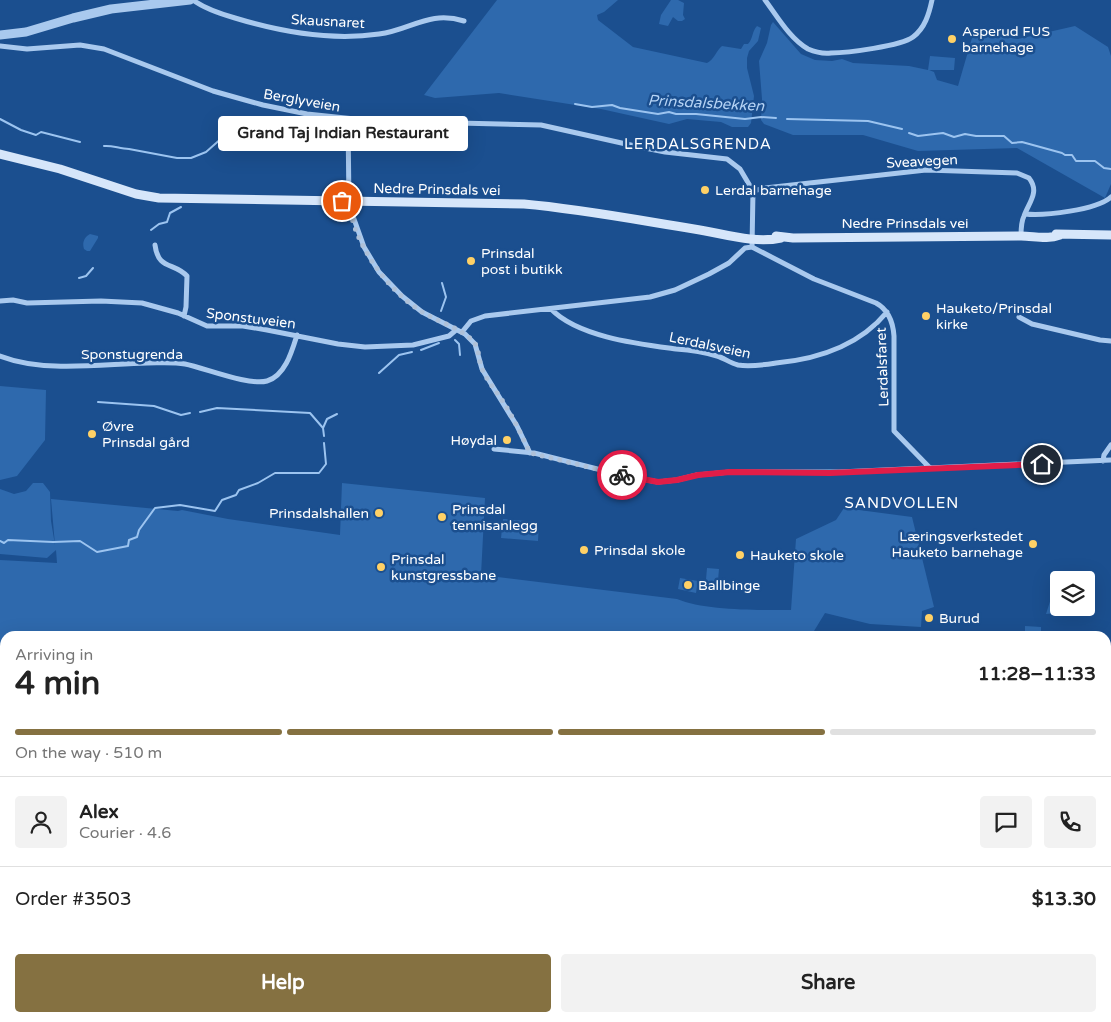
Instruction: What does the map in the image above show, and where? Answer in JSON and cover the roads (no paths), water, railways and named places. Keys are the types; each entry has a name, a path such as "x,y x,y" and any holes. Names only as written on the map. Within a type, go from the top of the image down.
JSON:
{"main road":[{"name":"Nedre Prinsdals vei","path":"0,154 60,169 136,194 159,198 524,204 698,229 752,240 781,238 1111,235"}],"street":[{"name":"Skausnaret","path":"191,0 222,14 250,22 276,29 314,34 353,36 379,34 428,18 450,18 464,21"},
{"path":"0,35 26,32 111,9 191,0"},
{"path":"765,0 801,43 816,52 830,53 894,44 909,39 923,25 932,0"},
{"name":"Berglyveien","path":"0,46 27,49 78,46 97,48 121,55 213,92 295,112 374,122 530,124 557,128 642,148 727,160 740,169 753,191"},
{"path":"348,119 349,201 353,220 364,248 385,279 412,305 459,331 475,344 482,369 507,408 530,453"},
{"name":"Sveavegen","path":"753,191 916,170 1017,173 1029,178 1034,186 1034,196 1024,214 1022,222 1026,236"},
{"path":"752,240 753,191"},
{"path":"1024,214 1043,214 1092,207 1104,203 1111,197"},
{"name":"Sponstuveien","path":"0,301 13,300 27,303 122,301 142,303 165,308 207,326 243,326 338,344 372,347 413,345 449,336 474,320 485,316 631,300 676,290 724,266 752,240"},
{"name":"Lerdalsfaret","path":"752,240 814,279 876,303 887,312 893,324 894,336 894,431 930,468"},
{"path":"155,245 157,254 163,263 187,276 184,316"},
{"name":"Lerdalsveien","path":"550,309 578,326 616,339 705,353 738,364 752,366 790,362 841,348 873,327 887,312"},
{"path":"1019,317 1035,325 1111,341"},
{"name":"Sponstugrenda","path":"0,356 46,366 181,364 250,381 264,382 275,377 284,367 297,335"},
{"path":"1103,461 1104,455 1111,444"},
{"path":"494,450 530,453 658,482 730,472 830,473 1111,460"}],"waterway":[{"name":"Prinsdalsbekken","path":"575,104 592,107 612,105 658,114 669,112 745,119 776,118"},
{"name":"Prinsdalsbekken","path":"0,119 21,130 36,135 41,132 80,142"},
{"name":"Prinsdalsbekken","path":"787,119 868,121 902,129"},
{"name":"Prinsdalsbekken","path":"104,146 177,158 191,158 206,152 223,137 245,124"},
{"name":"Prinsdalsbekken","path":"909,133 918,136 943,133 954,137 965,134 1004,136 1012,143 1022,142 1065,155 1072,155 1076,161 1095,161 1104,168 1111,169"},
{"path":"151,230 159,224 167,222 170,213 181,207"},
{"path":"79,278 86,276 93,268"},
{"path":"441,311 446,297 442,283"},
{"path":"455,340 459,344 460,355"},
{"path":"421,350 439,343"},
{"path":"379,373 399,355 412,352"},
{"path":"98,402 154,406 181,415 190,413"},
{"path":"200,412 217,408 310,413 323,428"},
{"path":"324,436 323,428 327,419 337,414"},
{"path":"0,541 4,543 8,540 80,541 97,552 128,546 129,540 137,537 139,530 155,508 180,505 215,511 222,500 236,495 239,490 258,483 275,473 319,473 326,464 324,443"}],"place":[{"name":"Asperud FUS barnehage","path":"952,39"},
{"name":"Lerdal barnehage","path":"705,190"},
{"name":"Grand Taj Indian Restaurant","path":"342,201"},
{"name":"Prinsdal post i butikk","path":"471,261"},
{"name":"Hauketo/Prinsdal kirke","path":"926,316"},
{"name":"Øvre Prinsdal gård","path":"92,434"},
{"name":"Høydal","path":"507,440"},
{"name":"Prinsdalshallen","path":"379,513"},
{"name":"Prinsdal tennisanlegg","path":"442,517"},
{"name":"Læringsverkstedet Hauketo barnehage","path":"1033,544"},
{"name":"Prinsdal skole","path":"584,550"},
{"name":"Hauketo skole","path":"740,555"},
{"name":"Prinsdal kunstgressbane","path":"381,567"},
{"name":"Ballbinge","path":"688,585"},
{"name":"Burud","path":"929,618"}],"district":[{"name":"LERDALSGRENDA","path":"698,144"},
{"name":"SANDVOLLEN","path":"902,503"}]}
